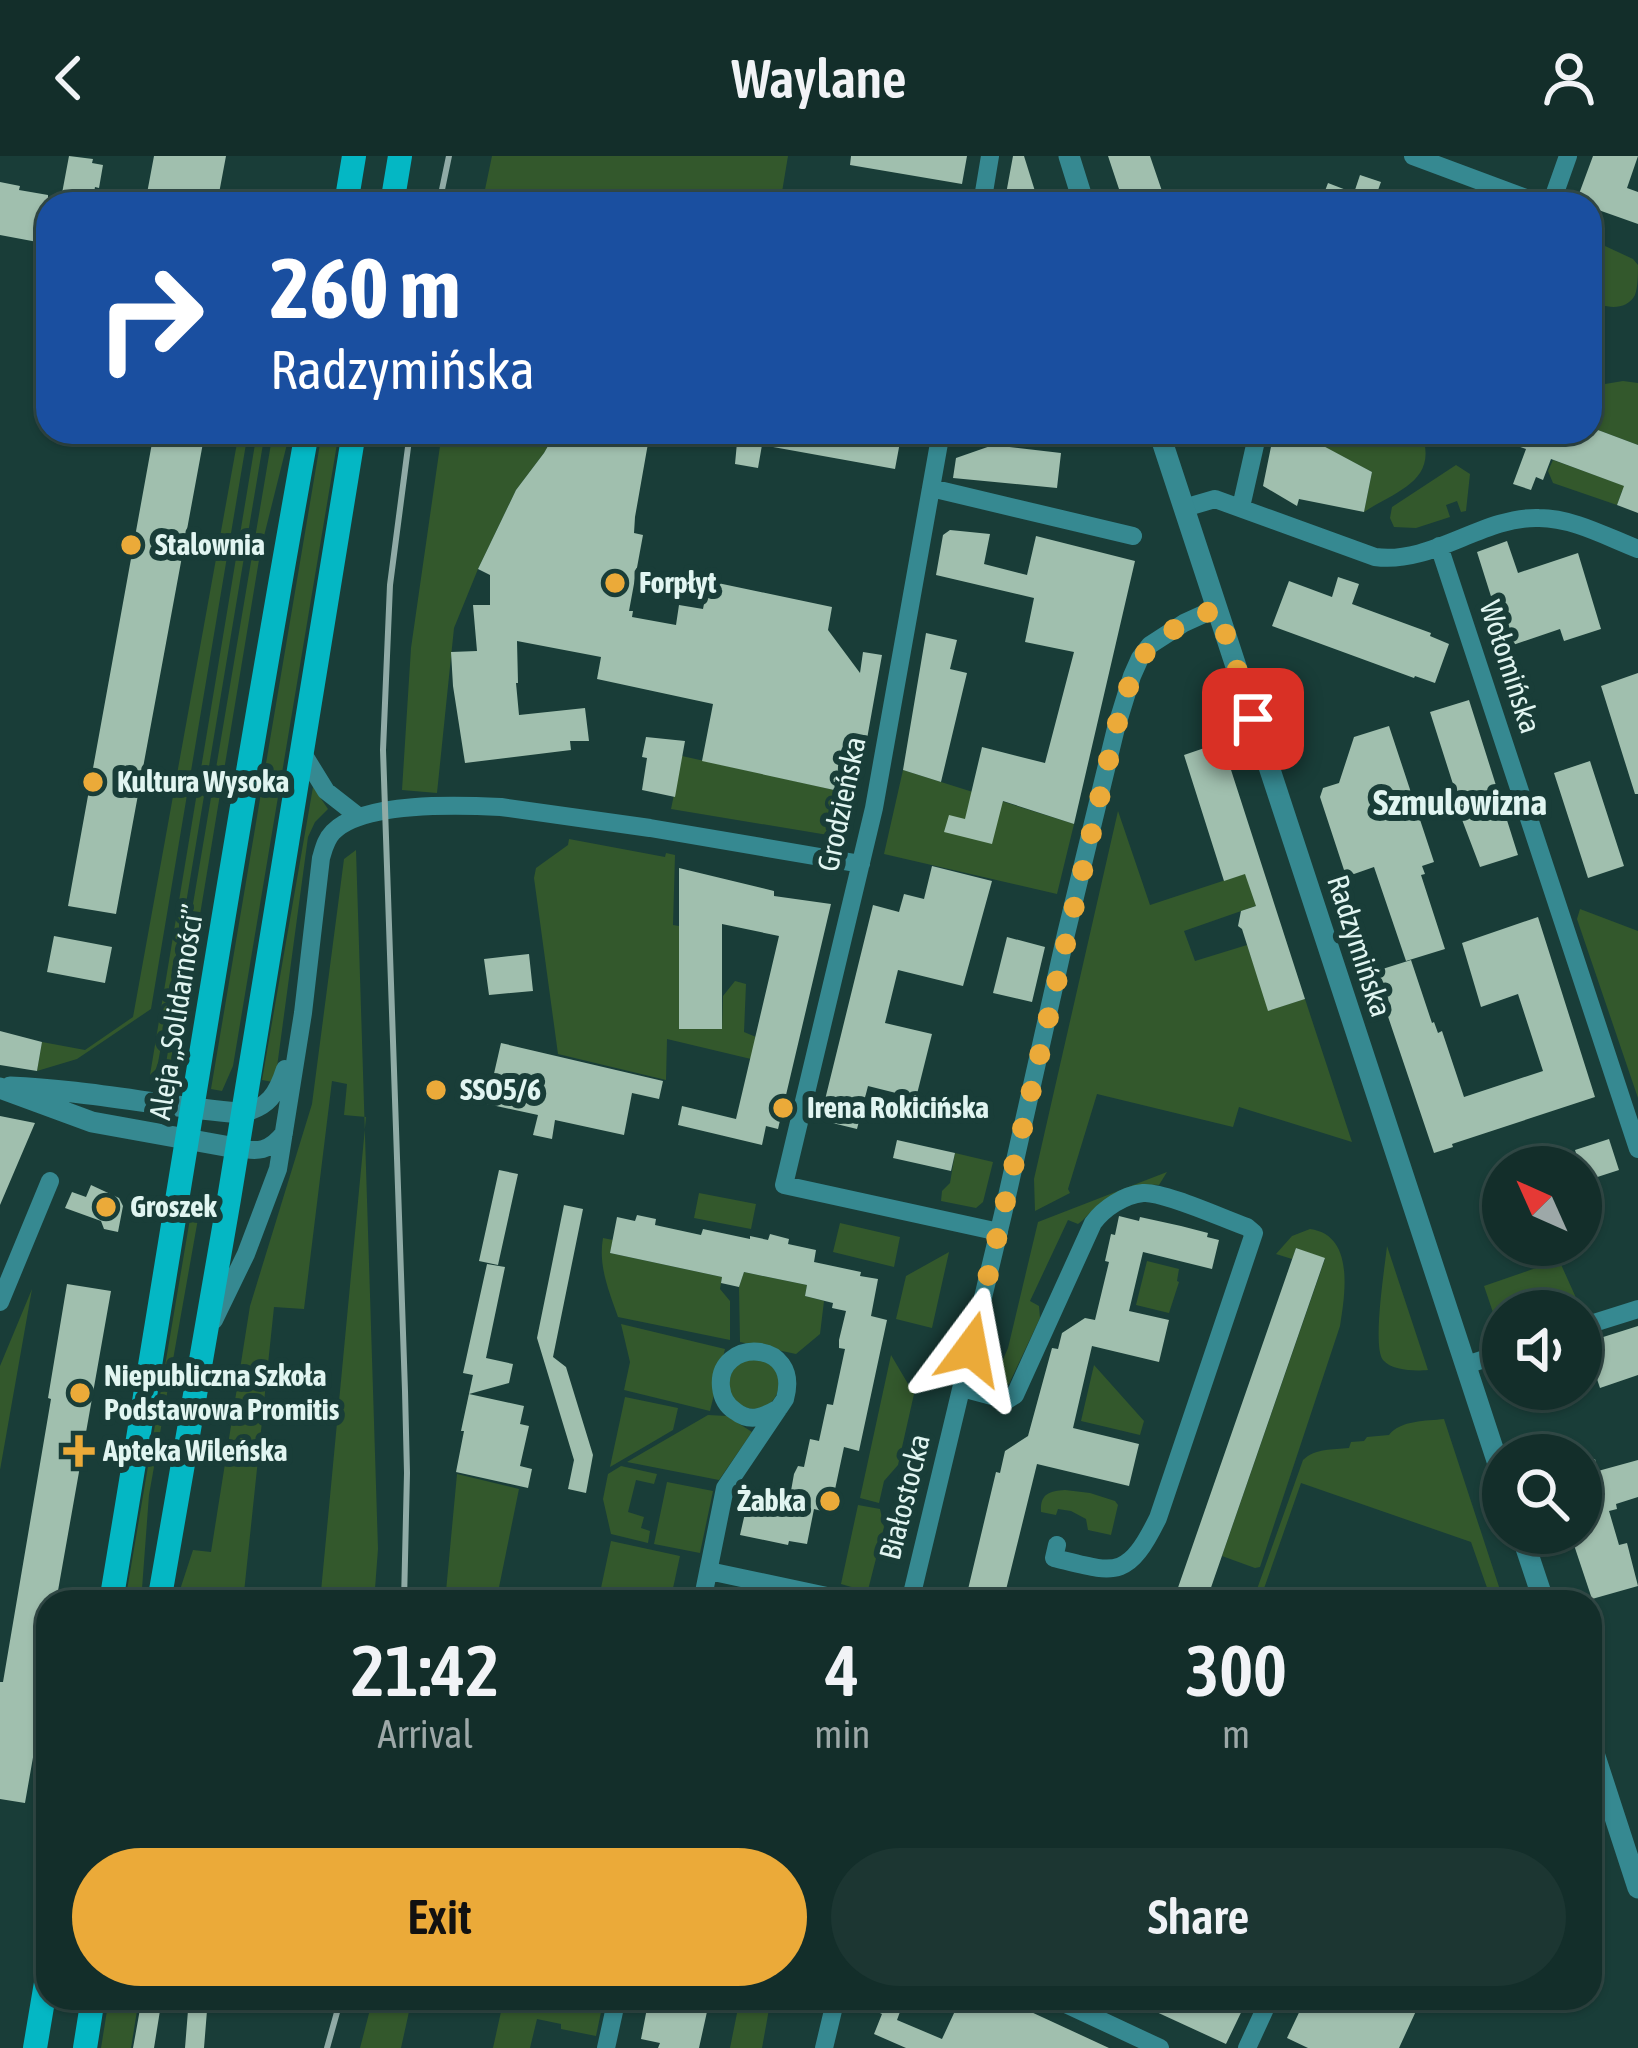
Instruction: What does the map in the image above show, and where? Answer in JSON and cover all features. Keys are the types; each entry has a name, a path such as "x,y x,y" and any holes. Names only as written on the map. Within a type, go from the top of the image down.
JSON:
{"main road":[{"path":"348,192 354,156"},
{"path":"394,192 400,156"},
{"name":"Aleja „Solidarności”","path":"113,1590 215,955 306,444"},
{"path":"161,1590 352,444"},
{"path":"35,2048 41,2010"},
{"path":"85,2048 91,2010"}],"street":[{"path":"984,192 990,156"},
{"path":"1069,156 1080,192"},
{"path":"1413,156 1513,192"},
{"path":"1552,192 1568,156"},
{"name":"Grodzieńska","path":"938,444 878,786 784,1185 999,1232"},
{"name":"Radzymińska","path":"1163,444 1488,1434"},
{"path":"1241,507 1255,444"},
{"path":"931,488 1133,536"},
{"path":"1184,508 1215,500 1389,559 1536,517 1560,520 1638,549"},
{"name":"Wołomińska","path":"1439,547 1634,1124 1638,1149"},
{"name":"Białostocka","path":"913,1590 1077,888 1132,676 1150,645 1217,608"},
{"path":"302,752 326,790 358,816"},
{"path":"202,1342 246,1255 278,1169 324,847 332,832 358,816 410,809 501,807 861,864"},
{"path":"0,1088 51,1089 242,1113 263,1107 275,1094 303,1013"},
{"path":"0,1088 92,1122 259,1152 284,1133"},
{"path":"0,1302 50,1181"},
{"path":"962,1388 1007,1400 1015,1395 1093,1223 1128,1197 1149,1192 1247,1227 1254,1234 1158,1518 1145,1542 1121,1568 1105,1570 1054,1558 1057,1545"},
{"path":"1602,1321 1638,1309"},
{"path":"1466,1365 1482,1360"},
{"path":"705,1590 725,1488 778,1408"},
{"path":"1528,1554 1540,1590"},
{"path":"709,1571 798,1590"},
{"path":"1602,1778 1638,1888"},
{"path":"606,2048 614,2010"},
{"path":"824,2048 833,2010"},
{"path":"1079,2010 1160,2048"},
{"path":"1247,2048 1264,2010"}],"green space":[{"path":"492,156 788,156 782,192 484,192"},
{"path":"1602,245 1638,265 1631,300 1602,304"},
{"path":"1638,383 1638,445 1602,432 1602,384"},
{"path":"237,444 246,444 151,1009 77,1059 37,1071 42,1042 85,1050 133,1017"},
{"path":"255,444 263,444 173,981 157,1068 150,1075"},
{"path":"271,444 287,444 261,548 176,1059 165,1081"},
{"path":"320,444 337,444 233,1066 222,1091 211,1089"},
{"path":"440,444 549,444 516,490 454,628 437,793 402,790 411,648"},
{"path":"1319,444 1424,444 1420,473 1364,512 1372,472"},
{"path":"1553,460 1628,487 1617,505 1553,483 1548,471"},
{"path":"1456,465 1470,474 1466,511 1461,512 1457,501 1446,505 1450,517 1416,528 1394,527 1392,507"},
{"path":"682,756 857,795 851,824 828,835 671,809"},
{"path":"903,770 1074,824 1057,894 884,854"},
{"path":"313,787 328,809 308,837 273,1082 262,1080"},
{"path":"1118,811 1150,905 1262,868 1273,900 1184,931 1195,961 1247,945 1269,1010 1305,999 1352,1142 1239,1107 1233,1127 1097,1094 1070,1193 1035,1211 1034,1179"},
{"path":"569,839 675,855 673,925 679,926 679,1029 722,1029 723,996 735,981 746,984 744,1032 756,1037 751,1059 667,1039 666,1080 558,1054 534,878 536,868 568,845"},
{"path":"356,850 364,1117 344,1115 347,1084 332,1081 304,1309 274,1307 244,1590 180,1590 193,1550 211,1552 250,1306 312,1104 344,859"},
{"path":"1580,909 1638,931 1638,1098 1577,919"},
{"path":"365,1130 378,1549 375,1590 321,1590"},
{"path":"955,1153 993,1162 983,1202 976,1208 941,1201"},
{"path":"1167,1172 1159,1185 1115,1195 1078,1224 1068,1220 1030,1301 1039,1306 1040,1318 1009,1384 992,1385 1008,1348 1038,1222"},
{"path":"699,1193 756,1204 751,1229 694,1218"},
{"path":"193,1201 201,1202 149,1495 142,1590 127,1590"},
{"path":"840,1223 900,1237 894,1267 833,1252"},
{"path":"1310,1229 1334,1242 1341,1254 1345,1283 1340,1326 1260,1567 1255,1568 1222,1556 1325,1259 1296,1248 1292,1259 1276,1254 1292,1236"},
{"path":"603,1238 613,1240 610,1253 722,1277 720,1289 730,1301 730,1340 618,1317 603,1268"},
{"path":"1387,1246 1428,1370 1392,1366 1380,1352"},
{"path":"949,1252 932,1328 896,1319 906,1276"},
{"path":"1147,1261 1179,1269 1169,1313 1136,1305"},
{"path":"1542,1266 1562,1266 1572,1290 1485,1290 1484,1286"},
{"path":"744,1272 807,1285 805,1296 824,1301 820,1334 796,1354 740,1342 739,1287"},
{"path":"32,1289 0,1470 0,1366"},
{"path":"621,1324 725,1349 710,1411 624,1390 630,1362"},
{"path":"891,1355 914,1394 898,1465 884,1481 879,1503 860,1498"},
{"path":"754,1359 772,1366 779,1384 772,1402 754,1409 736,1402 729,1384 736,1366"},
{"path":"1094,1365 1144,1421 1140,1435 1081,1421"},
{"path":"625,1397 678,1408 673,1430 610,1467"},
{"path":"708,1415 727,1416 752,1432 719,1480 627,1462"},
{"path":"1444,1419 1482,1535 1482,1554 1488,1554 1500,1590 1488,1590 1471,1542 1301,1483 1263,1590 1257,1590 1303,1460 1319,1451 1349,1448 1351,1442 1367,1437 1389,1435 1407,1424"},
{"path":"621,1466 657,1474 654,1484 636,1480 628,1512 644,1517 641,1528 650,1531 648,1543 611,1534 603,1499 608,1474"},
{"path":"457,1474 519,1489 498,1590 446,1590"},
{"path":"667,1482 713,1491 700,1553 654,1544"},
{"path":"1065,1490 1115,1501 1111,1535 1088,1530 1086,1519 1071,1511 1041,1512 1047,1495"},
{"path":"858,1505 880,1509 884,1527 868,1590 841,1584"},
{"path":"611,1541 680,1556 673,1590 601,1590"},
{"path":"107,2010 137,2010 131,2048 101,2048"},
{"path":"370,2010 409,2010 401,2048 360,2048"},
{"path":"501,2010 601,2010 596,2036 537,2019 530,2048 493,2048"},
{"path":"738,2010 769,2010 762,2048 730,2048"}],"building":[{"path":"69,156 103,165 94,192 62,192"},
{"path":"154,156 226,156 219,192 147,192"},
{"path":"851,156 967,156 962,184 850,165"},
{"path":"1013,156 1024,156 1035,192 1006,192"},
{"path":"1108,156 1150,156 1162,192 1120,192"},
{"path":"1593,156 1638,156 1627,188 1638,192 1638,224 1602,211 1602,192 1580,192"},
{"path":"1360,175 1381,182 1377,192 1354,192"},
{"path":"0,182 36,193 36,242 0,235"},
{"path":"1328,183 1351,192 1325,192"},
{"path":"1602,432 1638,445 1638,513 1617,505 1624,486 1551,459 1543,480 1536,477 1531,490 1513,484 1526,449 1512,444 1602,444"},
{"path":"152,444 203,444 116,914 68,906"},
{"path":"549,444 648,444 635,517 634,533 643,535 629,611 632,617 676,625 679,605 703,609 708,583 713,582 832,607 828,630 860,673 863,652 882,655 857,795 702,761 713,704 597,679 601,657 517,641 519,715 585,708 589,741 570,741 571,750 465,763 451,652 477,651 473,605 490,605 490,575 478,569 516,490"},
{"path":"737,444 900,444 895,469 762,445 758,468 735,464"},
{"path":"996,444 1061,453 1057,488 953,478 956,458"},
{"path":"1272,444 1320,444 1372,472 1364,512 1299,499 1297,506 1263,486"},
{"path":"950,530 990,534 984,564 1027,575 1036,536 1135,561 1074,824 1003,801 992,844 944,832 949,815 965,819 982,747 1045,763 1074,652 1025,642 1034,598 936,575 943,535"},
{"path":"1507,541 1518,573 1578,553 1601,629 1564,641 1560,629 1507,647 1477,552"},
{"path":"1338,577 1359,584 1352,604 1449,644 1435,683 1272,626 1289,581 1332,597"},
{"path":"926,633 957,640 950,669 967,673 941,782 903,770"},
{"path":"1638,673 1638,794 1635,794 1601,686"},
{"path":"1469,700 1518,855 1480,867 1430,712"},
{"path":"1389,726 1434,862 1422,866 1425,874 1421,875 1445,949 1406,961 1374,867 1354,874 1344,870 1320,797 1323,788 1339,783 1354,737"},
{"path":"646,737 685,741 675,797 642,790"},
{"path":"1222,742 1305,999 1268,1011 1238,926 1241,911 1256,906 1245,874 1224,881 1184,755"},
{"path":"1590,761 1624,866 1588,878 1554,773"},
{"path":"932,866 992,881 963,986 898,970 885,1023 932,1034 916,1098 868,1086 857,1129 820,1120 873,905 899,912 904,894 924,899"},
{"path":"679,868 774,891 774,896 831,904 778,1129 766,1126 762,1145 678,1125 682,1106 736,1119 779,936 722,924 722,1029 679,1029"},
{"path":"1538,917 1595,1097 1434,1153 1373,972 1411,960 1464,1097 1543,1071 1518,994 1481,1007 1462,943"},
{"path":"54,936 112,947 105,983 47,972"},
{"path":"1007,937 1045,947 1032,1002 993,993"},
{"path":"529,954 533,991 489,995 484,959"},
{"path":"0,1031 42,1042 37,1071 0,1065"},
{"path":"501,1043 663,1081 659,1099 632,1093 624,1135 555,1120 552,1139 533,1135 538,1115 487,1104"},
{"path":"0,1116 35,1123 0,1205"},
{"path":"1609,1139 1619,1170 1602,1176 1602,1146 1587,1146"},
{"path":"897,1140 955,1153 951,1171 893,1158"},
{"path":"499,1170 518,1174 498,1265 479,1261"},
{"path":"91,1185 119,1198 123,1206 118,1232 65,1208 72,1192 86,1197"},
{"path":"564,1205 583,1209 553,1357 566,1367 593,1455 586,1493 568,1489 574,1460 537,1338"},
{"path":"637,1215 656,1219 655,1225 701,1235 703,1229 750,1239 768,1240 770,1234 789,1239 788,1244 816,1250 814,1262 878,1279 871,1316 887,1320 859,1451 844,1447 830,1513 814,1509 807,1544 740,1535 748,1500 776,1506 778,1500 789,1502 794,1474 798,1466 804,1467 810,1439 819,1441 827,1404 833,1405 845,1349 839,1348 839,1340 846,1311 805,1296 807,1285 744,1272 739,1287 721,1283 722,1277 610,1253 617,1217 635,1221"},
{"path":"1119,1216 1139,1221 1140,1217 1208,1233 1207,1237 1219,1240 1212,1269 1143,1252 1129,1311 1169,1320 1159,1362 1092,1346 1073,1428 1139,1444 1129,1486 1037,1464 1006,1590 968,1590 996,1472 1000,1473 1005,1451 1028,1436 1052,1348 1058,1349 1062,1333 1085,1318 1095,1320 1111,1234 1115,1235"},
{"path":"1296,1248 1325,1258 1210,1590 1177,1590"},
{"path":"487,1264 505,1267 486,1358 513,1364 509,1383 469,1394 524,1406 520,1424 529,1426 520,1466 532,1469 528,1488 456,1472 461,1431 473,1375 463,1373"},
{"path":"67,1284 111,1291 58,1590 36,1590 36,1740 25,1803 0,1799 0,1682"},
{"path":"1638,1326 1638,1375 1602,1387 1602,1337"},
{"path":"1638,1460 1638,1497 1609,1511 1619,1545 1627,1543 1638,1586 1602,1596 1602,1590 1589,1590 1577,1554 1602,1554 1602,1470"},
{"path":"140,2010 160,2010 154,2048 133,2048"},
{"path":"188,2010 207,2010 204,2048 185,2048"},
{"path":"647,2010 707,2010 699,2048 658,2048 660,2043 641,2039"},
{"path":"874,2010 901,2010 897,2020 942,2039 955,2010 1027,2010 1109,2048 906,2048 874,2034 882,2014"},
{"path":"1152,2010 1242,2010 1226,2044"},
{"path":"1300,2010 1416,2010 1399,2048 1308,2048 1287,2038"}],"railway":[{"path":"442,192 449,156"},
{"path":"404,1590 405,1391 383,750 390,585 408,444"},
{"path":"327,2048 338,2010"}],"place":[{"name":"Stalownia","path":"131,545"},
{"name":"Forpłyt","path":"615,583"},
{"name":"Kultura Wysoka","path":"93,782"},
{"name":"SSO5/6","path":"436,1090"},
{"name":"Irena Rokicińska","path":"783,1108"},
{"name":"Groszek","path":"106,1207"},
{"name":"Niepubliczna Szkoła Podstawowa Promitis","path":"80,1393"},
{"name":"Apteka Wileńska","path":"79,1451"},
{"name":"Żabka","path":"830,1501"}],"district":[{"name":"Szmulowizna","path":"1460,802"}],"route":[{"path":"971,1349 1116,728 1139,658 1184,623 1217,608 1253,719"}]}
